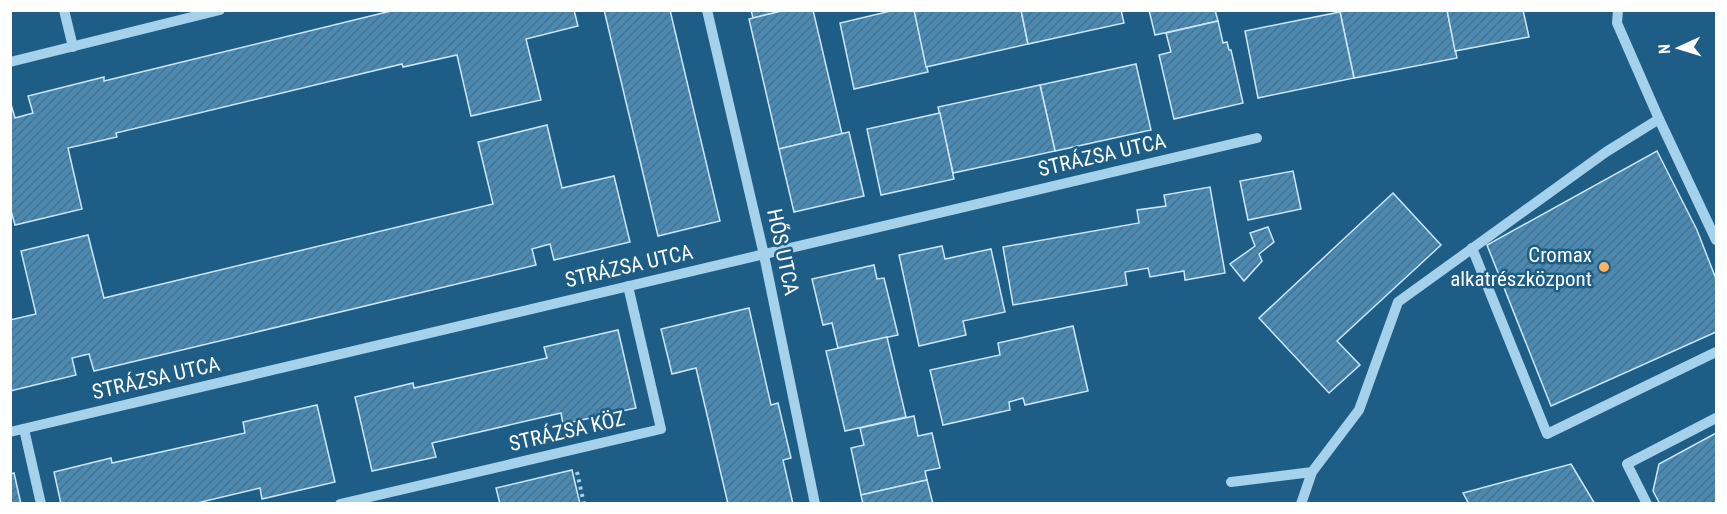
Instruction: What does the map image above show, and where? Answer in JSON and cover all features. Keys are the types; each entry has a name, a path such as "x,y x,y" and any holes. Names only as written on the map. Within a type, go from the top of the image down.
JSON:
{"street":[{"path":"64,10 74,47"},
{"path":"10,62 220,10"},
{"name":"HŐS UTCA","path":"707,10 764,255 815,504"},
{"path":"1618,10 1617,23 1716,240"},
{"path":"1301,504 1312,472 1359,410 1398,302 1606,152 1659,119"},
{"name":"STRÁZSA UTCA","path":"10,432 1257,138"},
{"path":"1472,248 1547,434 1716,352"},
{"name":"STRÁZSA KÖZ","path":"340,504 661,429 628,286"},
{"path":"1647,504 1627,464 1716,418"},
{"path":"24,429 41,504"},
{"path":"1231,482 1312,472"}],"path":[{"path":"571,450 584,504"}],"building":[{"path":"395,10 574,10 578,26 526,39 541,100 471,116 457,55 403,67 402,64 116,133 117,137 68,148 82,209 15,225 10,207 10,101 15,118 33,113 28,96 104,77 104,81"},
{"path":"604,10 670,10 720,221 658,236"},
{"path":"751,10 786,10 753,18"},
{"path":"786,10 813,10 842,134 779,149 749,19"},
{"path":"895,10 914,10 928,72 854,89 840,23"},
{"path":"914,10 1021,10 1028,44 926,67"},
{"path":"1021,10 1121,10 1124,23 1028,44"},
{"path":"1149,10 1215,10 1218,21 1155,35"},
{"path":"1347,10 1447,10 1457,58 1354,78 1340,12"},
{"path":"1447,10 1523,10 1529,37 1455,51"},
{"path":"1340,12 1354,78 1258,98 1245,31"},
{"path":"1218,21 1223,43 1227,42 1231,50 1243,103 1174,119 1159,55 1171,52 1166,33"},
{"path":"1136,64 1151,130 1055,151 1040,85"},
{"path":"1040,85 1055,151 953,173 938,107"},
{"path":"940,113 954,179 881,195 867,129"},
{"path":"547,125 562,188 614,176 630,242 554,260 550,244 532,249 536,265 94,371 89,354 72,358 76,375 10,391 10,320 36,314 21,251 88,235 104,298 493,204 478,142"},
{"path":"849,132 864,196 794,212 779,149"},
{"name":"Cromax alkatrészközpont","path":"1657,151 1697,230 1716,279 1716,332 1551,406 1487,245"},
{"path":"1293,171 1301,209 1248,220 1240,181"},
{"path":"1210,187 1225,273 1185,280 1184,271 1150,277 1148,268 1125,272 1127,285 1013,305 1003,247 1139,223 1137,210 1166,206 1164,195"},
{"path":"1393,193 1441,245 1337,341 1360,365 1329,393 1259,318"},
{"path":"1268,227 1274,242 1259,254 1262,261 1244,281 1230,264 1255,246 1250,233"},
{"path":"942,246 945,259 991,249 1005,312 963,321 966,335 919,346 899,255"},
{"path":"874,265 877,279 884,278 898,335 838,348 832,323 823,325 812,279"},
{"path":"749,308 771,405 778,403 791,458 783,460 793,504 728,504 696,368 672,374 661,329"},
{"path":"1073,326 1088,391 1025,405 1023,398 1009,402 1010,410 943,425 930,370 1000,355 998,343"},
{"path":"618,330 636,408 563,424 561,413 432,443 436,457 372,471 355,397 413,383 414,388 547,358 544,347"},
{"path":"887,337 906,417 845,431 826,351"},
{"path":"317,405 335,482 262,499 260,488 193,504 61,504 54,472 111,458 112,463 245,433 243,422"},
{"path":"914,416 918,436 932,433 940,468 925,471 927,480 861,495 851,448 864,445 860,428"},
{"path":"1716,433 1716,504 1660,504 1653,491 1659,464"},
{"path":"1571,464 1595,504 1469,504 1463,493"},
{"path":"572,470 580,504 500,504 496,488"},
{"path":"14,473 21,504 10,504 10,474"},
{"path":"927,480 933,504 863,504 861,495"}],"place":[{"name":"Cromax alkatrészközpont","path":"1604,267"}]}
